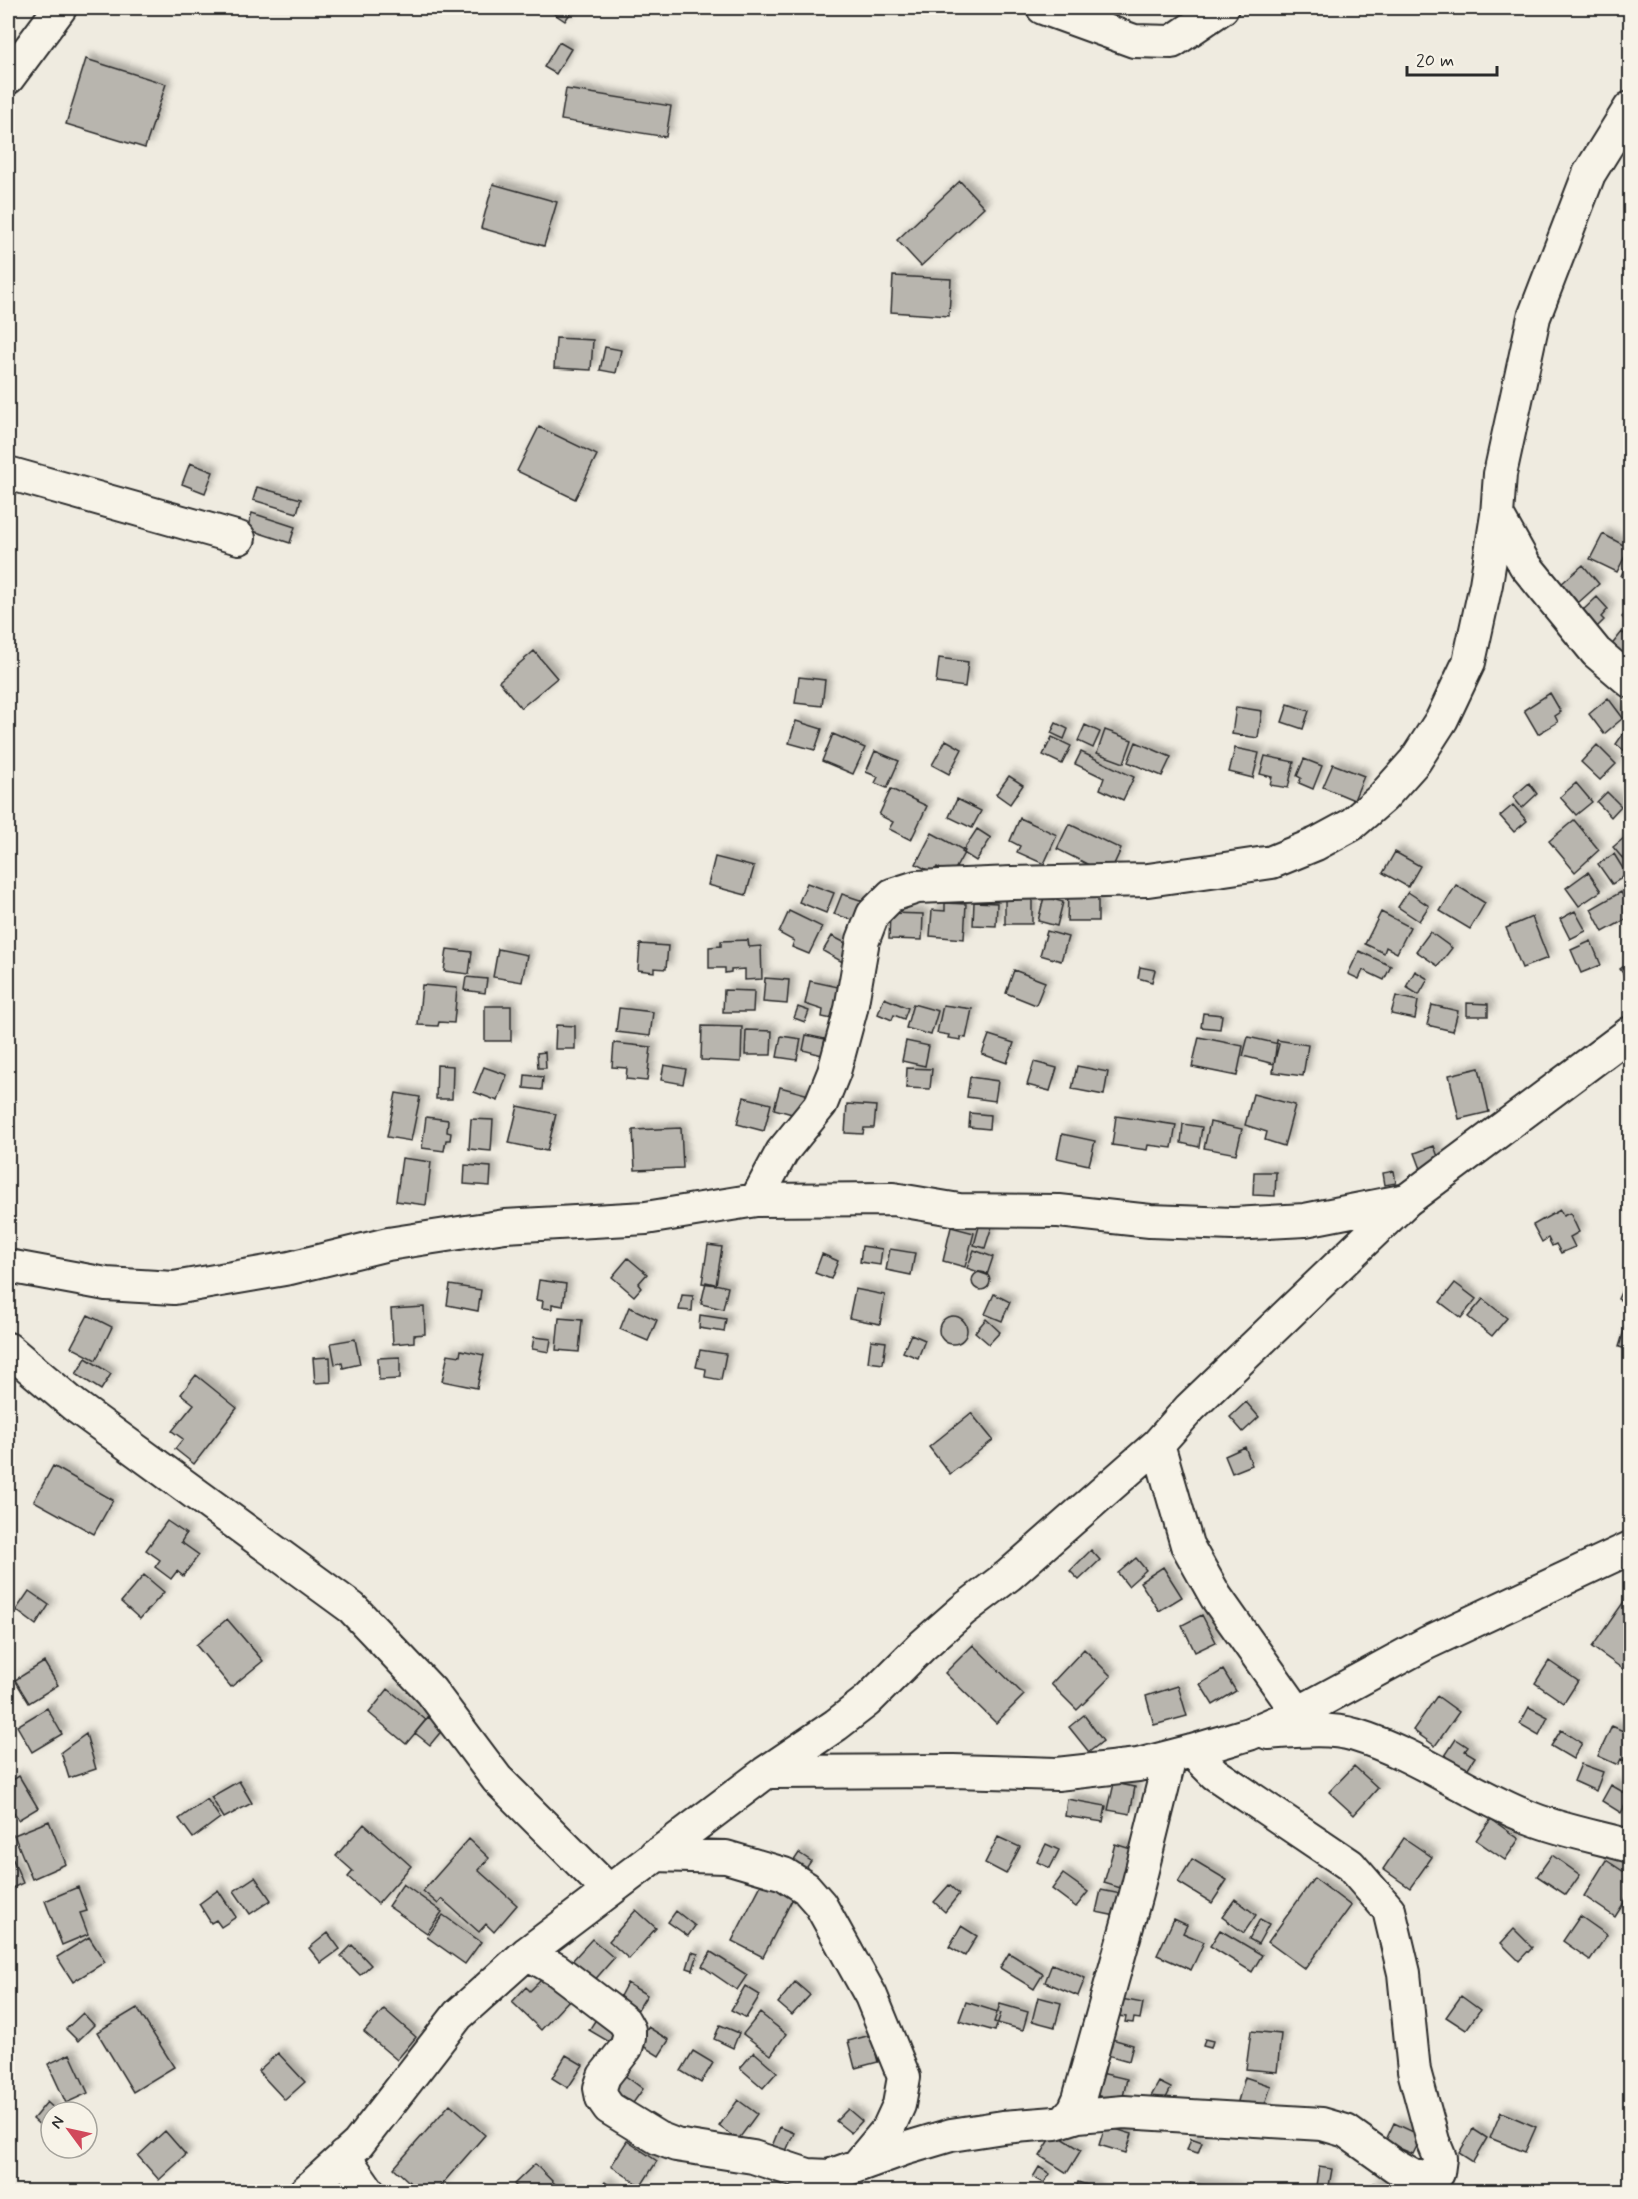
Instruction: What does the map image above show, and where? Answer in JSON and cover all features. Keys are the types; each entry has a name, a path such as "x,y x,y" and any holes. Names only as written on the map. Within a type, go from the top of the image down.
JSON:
{"street":[{"path":"8,78 60,8"},
{"path":"1043,8 1134,41 1172,42 1222,8"},
{"path":"756,1200 782,1152 821,1104 834,1072 852,1009 863,940 873,914 892,895 917,887 1148,880 1272,862 1316,844 1351,825 1382,798 1415,761 1442,719 1469,662 1486,584 1497,515 1500,474 1534,317 1588,174 1630,108"},
{"path":"8,473 239,538"},
{"path":"1497,515 1525,565 1596,652 1630,681"},
{"path":"305,2192 358,2144 458,2015 527,1953 655,1855 867,1701 930,1639 963,1610 1010,1575 1158,1444 1190,1408 1407,1200 1630,1033"},
{"path":"8,1266 106,1284 174,1288 290,1268 412,1240 505,1226 646,1218 756,1200 893,1199 959,1210 1059,1211 1150,1221 1233,1224 1305,1220 1407,1200"},
{"path":"8,1349 74,1405 352,1608 431,1691 497,1779 608,1890"},
{"path":"1158,1444 1187,1545 1216,1597 1298,1713"},
{"path":"768,1772 953,1771 1057,1774 1138,1765 1181,1754 1249,1734 1298,1713 1427,1643 1630,1548"},
{"path":"1249,1734 1312,1730 1353,1734 1405,1754 1473,1792 1534,1819 1630,1846"},
{"path":"527,1953 565,1976 624,2021 629,2030 629,2038 626,2048 604,2076 600,2088 602,2098 609,2108 658,2138 676,2145 753,2157 808,2175 829,2176 951,2135 1003,2127 1055,2123 1078,2116 1124,2112 1322,2124 1346,2132 1411,2175 1429,2179 1438,2173 1440,2158 1432,2141 1414,2071 1404,1973 1389,1910 1350,1865 1215,1774 1181,1754"},
{"path":"1065,2120 1074,2110 1079,2099 1136,1894 1181,1754"},
{"path":"655,1855 726,1857 784,1874 806,1888 820,1904 871,1996 904,2077 899,2105 888,2129 855,2168"},
{"path":"344,2156 369,2192"}],"building":[{"path":"548,8 574,8 565,21"},
{"path":"559,42 571,49 556,74 544,67"},
{"path":"86,59 166,84 145,148 66,124"},
{"path":"566,89 671,106 666,137 561,120"},
{"path":"960,181 984,207 921,266 897,240"},
{"path":"493,184 557,202 544,246 481,228"},
{"path":"893,276 951,279 949,316 891,312"},
{"path":"556,338 593,340 591,370 554,368"},
{"path":"556,338 593,340 591,370 554,368"},
{"path":"605,347 621,350 616,373 600,370"},
{"path":"605,347 621,350 616,373 600,370"},
{"path":"539,427 597,455 575,499 517,471"},
{"path":"190,463 213,472 205,493 182,484"},
{"path":"257,487 301,499 297,513 253,500"},
{"path":"252,513 295,527 290,543 247,529"},
{"path":"1603,534 1629,548 1617,572 1590,559"},
{"path":"1630,557 1630,581 1621,576"},
{"path":"1583,565 1599,584 1578,603 1561,584"},
{"path":"1597,597 1608,609 1601,617 1604,620 1596,628 1581,612"},
{"path":"1630,609 1630,626 1622,617"},
{"path":"1622,632 1630,639 1630,655 1626,660 1610,647"},
{"path":"534,651 557,678 521,708 499,681"},
{"path":"939,658 968,662 965,687 936,683"},
{"path":"799,677 825,680 822,706 795,703"},
{"path":"1550,693 1561,712 1555,716 1558,722 1538,734 1524,710"},
{"path":"1608,698 1623,718 1604,734 1589,714"},
{"path":"1288,704 1309,711 1303,729 1282,722"},
{"path":"1236,707 1262,711 1258,738 1232,734"},
{"path":"796,721 822,729 815,750 789,743"},
{"path":"1056,723 1068,729 1064,739 1051,733"},
{"path":"1630,724 1630,755 1616,744"},
{"path":"1085,725 1100,732 1093,748 1078,741"},
{"path":"1105,730 1132,740 1124,763 1097,753"},
{"path":"833,734 865,748 853,774 822,761"},
{"path":"1052,737 1071,746 1062,764 1043,755"},
{"path":"946,740 962,749 949,774 932,765"},
{"path":"1136,742 1171,757 1162,776 1128,762"},
{"path":"1597,745 1616,764 1600,780 1581,762"},
{"path":"1235,748 1259,753 1253,778 1229,772"},
{"path":"875,751 899,761 887,788 875,783 878,777 866,772"},
{"path":"1081,752 1134,777 1123,800 1100,789 1104,778 1075,764"},
{"path":"1265,756 1294,762 1288,788 1270,785 1272,777 1260,774"},
{"path":"1304,759 1322,766 1313,789 1299,783 1301,778 1297,776"},
{"path":"1333,764 1364,776 1354,800 1323,787"},
{"path":"1009,776 1023,785 1010,804 996,794"},
{"path":"1529,783 1537,794 1522,808 1513,797"},
{"path":"1576,783 1592,802 1576,815 1560,797"},
{"path":"891,789 927,806 911,840 889,829 893,822 879,815"},
{"path":"1607,792 1621,806 1611,817 1597,802"},
{"path":"957,799 981,811 972,828 949,817"},
{"path":"1513,805 1527,821 1514,832 1500,816"},
{"path":"1020,818 1057,835 1044,864 1017,852 1020,846 1010,841"},
{"path":"1574,820 1599,850 1575,872 1549,841"},
{"path":"1069,824 1121,849 1109,875 1057,849"},
{"path":"977,829 991,838 976,861 962,852"},
{"path":"932,833 965,851 952,875 937,867 933,873 916,864"},
{"path":"1630,833 1630,867 1613,847"},
{"path":"1395,852 1420,866 1408,887 1383,873"},
{"path":"1614,854 1627,875 1612,884 1598,864"},
{"path":"715,857 754,867 746,895 708,885"},
{"path":"1588,872 1601,891 1579,906 1566,888"},
{"path":"807,883 834,893 826,913 799,902"},
{"path":"1456,885 1485,903 1470,929 1440,911"},
{"path":"1408,892 1429,906 1419,921 1398,907"},
{"path":"1621,892 1630,910 1630,917 1603,932 1591,909"},
{"path":"842,894 863,901 856,921 834,914"},
{"path":"1068,895 1098,895 1098,921 1067,921"},
{"path":"1005,896 1032,896 1032,924 1005,924"},
{"path":"1044,897 1063,902 1057,926 1038,921"},
{"path":"1044,897 1063,902 1057,926 1038,921"},
{"path":"974,902 997,903 996,926 973,925"},
{"path":"945,903 966,904 964,939 930,936 932,910 945,911"},
{"path":"789,911 822,927 809,954 792,947 794,941 779,933"},
{"path":"1575,911 1586,931 1570,939 1560,919"},
{"path":"1381,912 1410,927 1397,953 1386,947 1384,953 1365,944"},
{"path":"890,913 923,914 922,940 889,939"},
{"path":"1532,917 1548,958 1522,968 1506,928"},
{"path":"1047,931 1068,937 1061,961 1040,955"},
{"path":"1430,932 1452,948 1438,966 1416,951"},
{"path":"832,936 855,948 846,964 823,951"},
{"path":"748,940 749,947 761,946 762,979 745,980 745,969 725,973 725,968 709,968 709,947 721,946 721,941"},
{"path":"1591,941 1601,965 1581,973 1571,950"},
{"path":"640,944 668,946 666,969 654,968 654,972 638,970"},
{"path":"447,949 472,952 469,974 444,971"},
{"path":"498,949 527,955 522,982 493,977"},
{"path":"1359,951 1391,966 1384,980 1363,970 1359,979 1348,974"},
{"path":"1630,962 1630,984 1620,969"},
{"path":"1140,967 1155,970 1152,982 1138,978"},
{"path":"1014,970 1045,982 1036,1005 1006,993"},
{"path":"1415,971 1428,979 1419,995 1406,987"},
{"path":"466,977 487,979 485,993 464,990"},
{"path":"765,978 789,980 787,1004 763,1002"},
{"path":"810,981 843,988 837,1020 822,1017 823,1010 805,1004"},
{"path":"422,985 457,988 454,1023 439,1022 438,1026 418,1025"},
{"path":"724,990 754,991 753,1012 723,1012"},
{"path":"1396,996 1418,1001 1415,1019 1391,1014"},
{"path":"884,998 908,1008 904,1019 894,1015 892,1020 878,1014"},
{"path":"1467,1003 1488,1004 1488,1016 1467,1016"},
{"path":"913,1004 938,1011 931,1035 906,1028"},
{"path":"943,1005 972,1009 966,1038 961,1037 961,1040 948,1038 949,1035 937,1033"},
{"path":"1432,1005 1458,1011 1453,1031 1427,1025"},
{"path":"485,1006 511,1006 511,1041 485,1041"},
{"path":"798,1007 809,1011 805,1022 794,1018"},
{"path":"619,1008 653,1012 650,1036 616,1032"},
{"path":"1203,1013 1222,1015 1220,1029 1201,1027"},
{"path":"556,1025 575,1026 575,1049 555,1049"},
{"path":"702,1026 742,1027 741,1062 701,1060"},
{"path":"746,1030 772,1031 771,1055 745,1055"},
{"path":"806,1035 825,1039 822,1055 803,1050"},
{"path":"989,1035 1014,1043 1007,1063 982,1054"},
{"path":"781,1036 801,1039 797,1060 777,1057"},
{"path":"1199,1037 1243,1046 1237,1076 1192,1067"},
{"path":"1248,1037 1279,1044 1274,1064 1243,1056"},
{"path":"1277,1040 1308,1045 1303,1076 1273,1072"},
{"path":"906,1041 929,1046 925,1066 902,1061"},
{"path":"614,1043 651,1047 647,1081 626,1079 627,1068 612,1067"},
{"path":"545,1052 546,1068 538,1068 537,1053"},
{"path":"1034,1062 1057,1068 1050,1091 1027,1085"},
{"path":"437,1065 453,1066 452,1099 436,1099"},
{"path":"664,1065 686,1069 683,1084 661,1080"},
{"path":"1077,1066 1108,1072 1104,1095 1072,1089"},
{"path":"484,1067 507,1075 498,1101 474,1092"},
{"path":"907,1068 932,1069 930,1089 906,1088"},
{"path":"1479,1068 1489,1112 1459,1119 1449,1075"},
{"path":"525,1075 543,1077 542,1090 524,1088"},
{"path":"970,1077 998,1081 995,1101 967,1097"},
{"path":"780,1087 809,1095 803,1117 774,1109"},
{"path":"396,1093 420,1097 411,1141 387,1137"},
{"path":"1253,1094 1295,1105 1284,1146 1265,1140 1267,1132 1245,1125"},
{"path":"744,1097 771,1104 764,1131 737,1124"},
{"path":"847,1104 876,1106 874,1128 864,1128 863,1134 845,1133"},
{"path":"518,1106 556,1114 547,1151 509,1143"},
{"path":"970,1113 990,1115 989,1129 969,1127"},
{"path":"1116,1116 1176,1125 1172,1148 1148,1145 1147,1150 1112,1145"},
{"path":"426,1117 448,1120 447,1132 451,1133 450,1140 446,1140 444,1151 422,1148"},
{"path":"471,1119 493,1120 491,1151 469,1149"},
{"path":"1210,1122 1242,1129 1236,1154 1204,1148"},
{"path":"1183,1124 1202,1127 1199,1147 1181,1143"},
{"path":"681,1128 683,1168 635,1170 633,1130"},
{"path":"1062,1134 1095,1141 1089,1165 1057,1158"},
{"path":"1434,1146 1440,1162 1421,1169 1415,1153"},
{"path":"402,1158 431,1162 426,1205 396,1201"},
{"path":"465,1165 491,1167 490,1186 464,1184"},
{"path":"1394,1171 1396,1183 1385,1185 1383,1173"},
{"path":"1254,1172 1276,1172 1275,1196 1253,1195"},
{"path":"1560,1210 1563,1216 1570,1213 1579,1232 1570,1237 1575,1247 1561,1253 1556,1244 1552,1246 1548,1238 1542,1242 1533,1225"},
{"path":"980,1223 992,1226 985,1248 974,1245"},
{"path":"951,1227 974,1233 965,1267 943,1261"},
{"path":"708,1245 722,1247 716,1285 702,1283"},
{"path":"862,1246 882,1249 880,1265 860,1262"},
{"path":"890,1249 915,1253 911,1275 886,1270"},
{"path":"974,1250 993,1257 987,1275 967,1268"},
{"path":"822,1254 838,1261 831,1279 815,1273"},
{"path":"628,1258 647,1274 638,1284 641,1288 634,1296 612,1277"},
{"path":"977,1272 985,1272 990,1277 988,1288 977,1290 972,1285 972,1277"},
{"path":"1630,1276 1630,1305 1618,1299"},
{"path":"539,1280 566,1284 563,1306 552,1304 552,1309 542,1308 543,1301 536,1300"},
{"path":"706,1282 728,1287 723,1309 701,1304"},
{"path":"706,1282 728,1287 723,1309 701,1304"},
{"path":"1455,1283 1476,1299 1461,1318 1440,1302"},
{"path":"450,1285 481,1290 478,1311 447,1305"},
{"path":"855,1289 885,1295 880,1324 849,1318"},
{"path":"994,1294 1010,1302 1002,1321 985,1314"},
{"path":"682,1295 693,1296 692,1311 679,1310"},
{"path":"1483,1299 1507,1318 1492,1336 1468,1317"},
{"path":"424,1307 425,1334 414,1335 414,1342 393,1344 391,1309"},
{"path":"629,1307 657,1320 648,1341 620,1329"},
{"path":"1630,1311 1630,1350 1619,1347"},
{"path":"88,1315 112,1327 96,1360 71,1347"},
{"path":"700,1315 726,1319 724,1332 699,1328"},
{"path":"953,1316 963,1320 967,1330 963,1340 953,1344 943,1340 939,1330 943,1320"},
{"path":"559,1318 582,1320 579,1352 556,1350"},
{"path":"986,1319 1000,1332 989,1344 975,1332"},
{"path":"911,1334 925,1340 918,1358 903,1352"},
{"path":"534,1337 551,1339 549,1352 532,1349"},
{"path":"355,1339 360,1364 343,1368 342,1363 335,1364 331,1343"},
{"path":"871,1340 886,1342 883,1364 868,1362"},
{"path":"461,1350 484,1355 477,1388 442,1381 448,1354 460,1356"},
{"path":"700,1350 726,1354 721,1380 705,1377 706,1369 696,1367"},
{"path":"330,1357 331,1382 315,1383 313,1358"},
{"path":"400,1357 400,1379 379,1380 378,1358"},
{"path":"86,1358 111,1374 101,1390 76,1374"},
{"path":"196,1375 237,1408 194,1464 175,1449 183,1439 172,1431 194,1404 181,1394"},
{"path":"1246,1402 1259,1417 1243,1432 1230,1417"},
{"path":"971,1413 993,1440 950,1474 929,1447"},
{"path":"1245,1447 1252,1465 1232,1473 1225,1456"},
{"path":"53,1466 113,1500 94,1534 34,1501"},
{"path":"167,1521 186,1534 181,1542 199,1555 183,1576 177,1571 171,1579 155,1567 160,1560 146,1550"},
{"path":"1091,1550 1100,1560 1079,1580 1070,1571"},
{"path":"1136,1558 1146,1570 1128,1586 1118,1573"},
{"path":"1163,1567 1182,1597 1159,1611 1140,1582"},
{"path":"144,1575 164,1592 140,1619 121,1602"},
{"path":"29,1591 49,1605 36,1625 16,1610"},
{"path":"1625,1600 1630,1604 1630,1666 1627,1672 1592,1647"},
{"path":"1202,1615 1216,1642 1195,1652 1182,1625"},
{"path":"227,1619 263,1661 231,1687 196,1645"},
{"path":"973,1645 1024,1695 996,1723 945,1673"},
{"path":"1084,1649 1111,1676 1077,1710 1051,1684"},
{"path":"1549,1661 1578,1681 1564,1703 1535,1683"},
{"path":"44,1662 58,1685 29,1703 15,1680"},
{"path":"1223,1670 1236,1691 1213,1705 1200,1684"},
{"path":"1178,1686 1187,1716 1154,1725 1146,1696"},
{"path":"388,1689 426,1720 406,1744 369,1713"},
{"path":"1437,1696 1459,1712 1435,1746 1413,1730"},
{"path":"1529,1707 1548,1717 1539,1735 1520,1724"},
{"path":"47,1708 62,1734 32,1752 17,1726"},
{"path":"1084,1715 1103,1741 1089,1752 1069,1727"},
{"path":"428,1717 443,1729 430,1745 415,1733"},
{"path":"1612,1726 1630,1734 1630,1763 1621,1759 1618,1765 1598,1756"},
{"path":"1561,1730 1582,1743 1573,1759 1551,1746"},
{"path":"86,1734 96,1769 69,1778 61,1752"},
{"path":"1456,1739 1468,1747 1465,1751 1475,1757 1463,1776 1441,1762"},
{"path":"1581,1764 1603,1772 1596,1791 1574,1781"},
{"path":"1354,1766 1378,1788 1354,1815 1329,1792"},
{"path":"19,1776 38,1808 18,1820 8,1802 8,1783"},
{"path":"239,1781 252,1803 224,1818 211,1797"},
{"path":"1114,1783 1135,1787 1130,1814 1108,1810"},
{"path":"1611,1785 1630,1796 1621,1813 1602,1801"},
{"path":"207,1799 220,1818 193,1838 179,1819"},
{"path":"1067,1799 1106,1806 1103,1822 1065,1816"},
{"path":"1491,1819 1519,1839 1505,1860 1476,1840"},
{"path":"49,1821 66,1864 32,1879 14,1835"},
{"path":"364,1824 411,1866 378,1904 348,1877 353,1871 336,1856"},
{"path":"998,1837 1020,1847 1006,1874 985,1863"},
{"path":"1404,1838 1432,1857 1410,1888 1383,1869"},
{"path":"469,1839 489,1858 478,1870 517,1905 494,1932 486,1924 479,1932 442,1899 438,1904 423,1891"},
{"path":"1046,1844 1059,1850 1050,1868 1037,1862"},
{"path":"1115,1844 1134,1850 1124,1889 1104,1883"},
{"path":"8,1848 23,1883 8,1890"},
{"path":"799,1853 811,1861 803,1873 791,1865"},
{"path":"1552,1855 1580,1875 1566,1895 1537,1876"},
{"path":"1192,1859 1227,1880 1212,1903 1178,1882"},
{"path":"1606,1860 1630,1876 1630,1893 1615,1917 1584,1896"},
{"path":"1063,1874 1088,1892 1076,1907 1052,1889"},
{"path":"255,1877 271,1900 250,1914 234,1891"},
{"path":"1314,1878 1351,1906 1305,1969 1268,1942"},
{"path":"763,1881 794,1896 763,1957 732,1941"},
{"path":"403,1884 442,1912 427,1933 388,1906"},
{"path":"949,1885 959,1894 945,1912 934,1902"},
{"path":"78,1887 87,1911 80,1913 88,1934 62,1945 45,1901"},
{"path":"218,1890 236,1917 221,1927 216,1920 211,1923 199,1904"},
{"path":"1101,1890 1121,1894 1116,1916 1096,1912"},
{"path":"1235,1899 1256,1915 1244,1933 1222,1917"},
{"path":"636,1910 656,1928 629,1959 609,1941"},
{"path":"676,1911 695,1926 688,1936 668,1922"},
{"path":"443,1915 481,1942 465,1964 427,1937"},
{"path":"1580,1916 1607,1935 1590,1960 1563,1941"},
{"path":"1174,1919 1187,1925 1183,1933 1204,1942 1191,1970 1157,1955"},
{"path":"1260,1919 1269,1924 1258,1944 1249,1939"},
{"path":"961,1926 977,1936 965,1956 949,1947"},
{"path":"1514,1929 1532,1947 1519,1961 1501,1943"},
{"path":"1220,1930 1262,1955 1252,1972 1210,1946"},
{"path":"328,1933 340,1949 321,1963 309,1948"},
{"path":"89,1937 105,1962 73,1982 57,1957"},
{"path":"592,1939 614,1958 593,1982 571,1962"},
{"path":"352,1945 371,1965 360,1975 341,1956"},
{"path":"692,1952 698,1954 693,1970 687,1968"},
{"path":"711,1952 747,1975 737,1990 702,1966"},
{"path":"1009,1953 1043,1974 1034,1989 1000,1968"},
{"path":"1052,1964 1085,1978 1078,1996 1045,1982"},
{"path":"547,1974 571,1998 541,2030 512,2002 526,1987 530,1991"},
{"path":"795,1982 810,1995 792,2015 778,2003"},
{"path":"627,1983 647,1995 637,2011 618,2000"},
{"path":"745,1986 760,1995 746,2018 731,2010"},
{"path":"1461,1996 1480,2010 1466,2030 1446,2017"},
{"path":"1038,1997 1061,2003 1055,2027 1032,2021"},
{"path":"1121,1999 1143,2003 1140,2019 1134,2018 1133,2023 1125,2022 1126,2017 1118,2016"},
{"path":"966,2002 1001,2013 995,2031 959,2021"},
{"path":"1000,2004 1028,2012 1023,2030 994,2022"},
{"path":"137,2008 174,2067 133,2092 97,2032"},
{"path":"384,2009 416,2037 397,2060 364,2032"},
{"path":"83,2013 94,2025 78,2041 66,2029"},
{"path":"600,2013 621,2026 611,2043 589,2030"},
{"path":"760,2013 786,2034 771,2055 743,2034"},
{"path":"720,2025 739,2033 733,2048 714,2039"},
{"path":"648,2027 669,2040 659,2056 638,2043"},
{"path":"1251,2031 1281,2034 1277,2072 1246,2069"},
{"path":"871,2035 878,2062 855,2068 848,2041"},
{"path":"1112,2039 1133,2045 1129,2061 1107,2055"},
{"path":"1205,2039 1213,2041 1211,2048 1203,2046"},
{"path":"693,2051 713,2063 701,2083 681,2071"},
{"path":"754,2052 777,2072 763,2088 740,2068"},
{"path":"278,2053 305,2082 285,2100 258,2071"},
{"path":"70,2054 88,2093 73,2100 65,2100 48,2064"},
{"path":"566,2055 583,2065 568,2088 552,2078"},
{"path":"620,2072 643,2089 631,2106 607,2089"},
{"path":"1101,2073 1127,2079 1122,2101 1095,2095"},
{"path":"1245,2077 1271,2086 1261,2116 1236,2108"},
{"path":"1159,2082 1171,2088 1162,2106 1149,2100"},
{"path":"738,2100 757,2114 738,2140 719,2126"},
{"path":"450,2104 485,2135 435,2192 420,2192 394,2168"},
{"path":"848,2109 862,2121 851,2133 836,2121"},
{"path":"39,2112 39,2124 33,2119"},
{"path":"1501,2112 1536,2127 1525,2152 1490,2138"},
{"path":"1394,2123 1422,2136 1413,2154 1385,2142"},
{"path":"1105,2126 1132,2134 1126,2153 1099,2145"},
{"path":"780,2127 794,2133 786,2151 772,2146"},
{"path":"1473,2129 1487,2138 1473,2162 1459,2153"},
{"path":"165,2131 186,2155 159,2180 138,2156"},
{"path":"1054,2133 1081,2150 1067,2173 1040,2156"},
{"path":"1191,2138 1202,2142 1198,2153 1187,2150"},
{"path":"627,2141 657,2161 641,2186 611,2166"},
{"path":"535,2164 561,2190 559,2192 521,2192 514,2184"},
{"path":"1039,2167 1050,2174 1044,2183 1033,2177"},
{"path":"1319,2167 1332,2169 1328,2192 1315,2192"},
{"path":"605,2182 618,2192 597,2192"},
{"path":"1078,2182 1097,2188 1096,2192 1075,2192"},
{"path":"1190,2183 1238,2190 1238,2192 1189,2192"},
{"path":"1373,2183 1415,2192 1371,2192"}]}
